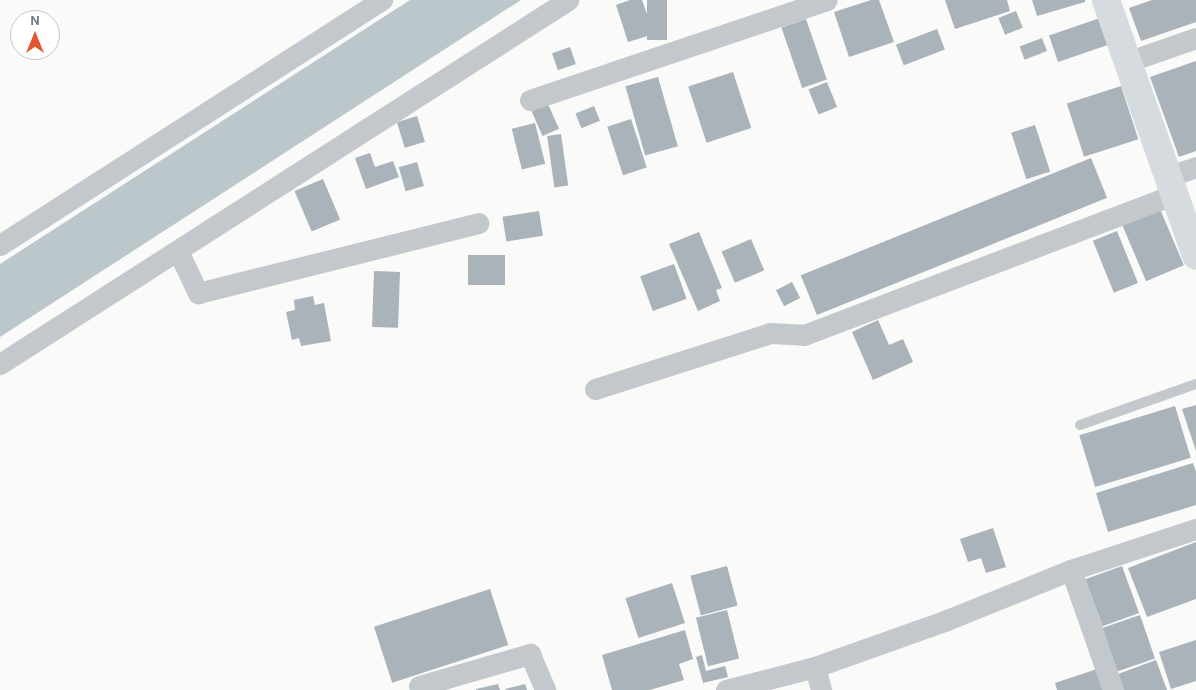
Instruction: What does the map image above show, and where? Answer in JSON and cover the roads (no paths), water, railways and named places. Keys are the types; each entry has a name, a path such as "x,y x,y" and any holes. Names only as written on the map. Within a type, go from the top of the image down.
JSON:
{"street":[{"path":"0,245 382,0"},
{"path":"0,364 568,0"},
{"path":"530,100 827,0"},
{"path":"1106,0 1196,256"},
{"path":"1127,62 1196,38"},
{"path":"595,389 770,333 804,335 1170,186 1196,167"},
{"path":"178,251 198,293 478,223"},
{"path":"726,690 815,667 947,620 1071,570 1196,529"},
{"path":"1071,570 1113,690"},
{"path":"419,686 530,654 545,690"},
{"path":"815,667 821,690"}],"lane":[{"path":"1080,425 1196,384"}]}
